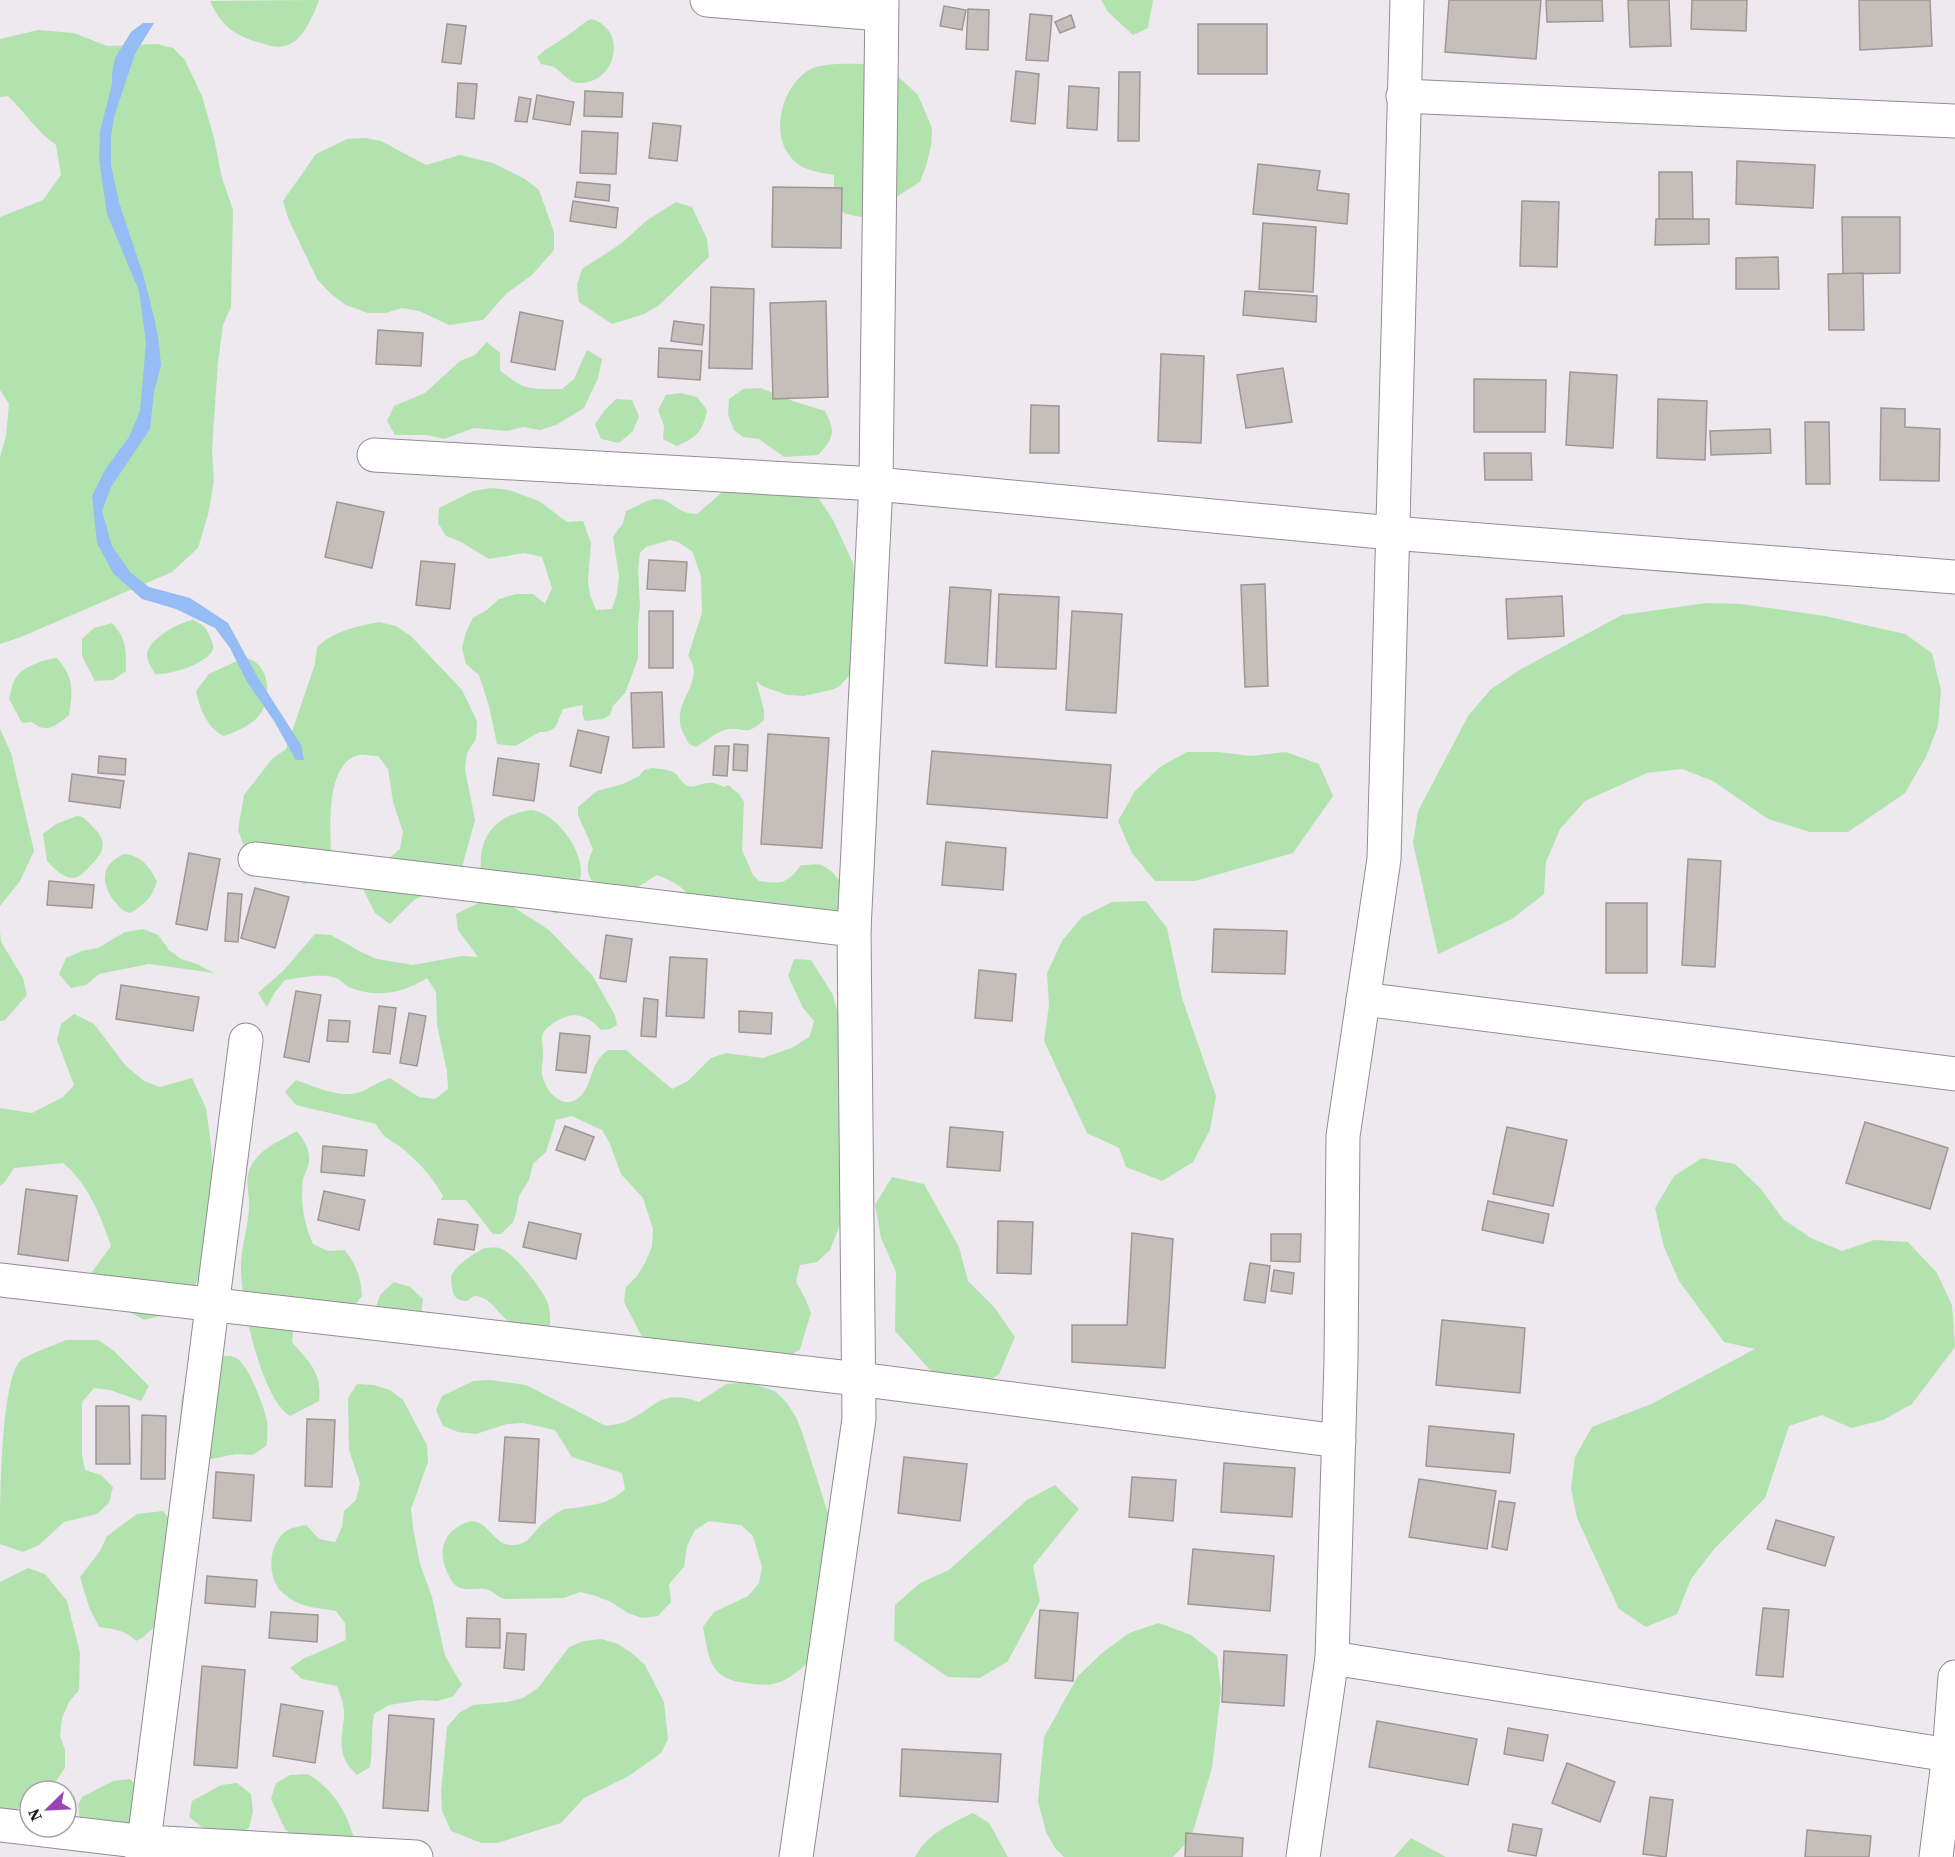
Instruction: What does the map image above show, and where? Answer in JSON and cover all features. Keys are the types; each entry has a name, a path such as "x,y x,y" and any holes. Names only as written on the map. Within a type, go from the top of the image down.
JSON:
{"street":[{"path":"707,0 882,7 876,484 854,930 859,1419 796,1857"},
{"path":"1303,1857 1332,1658 1339,1441 1343,1136 1384,859 1407,0"},
{"path":"1403,96 1955,121"},
{"path":"374,455 876,484 1392,533 1955,577"},
{"path":"255,859 854,930"},
{"path":"1363,999 1955,1074"},
{"path":"144,1849 246,1040"},
{"path":"0,1280 858,1379 1339,1441"},
{"path":"1332,1658 1952,1755"},
{"path":"1936,1857 1952,1755 1955,1677"},
{"path":"0,1826 144,1849 416,1857"}],"green space":[{"path":"319,0 301,35 292,43 277,47 252,40 230,29 214,10 210,1"},
{"path":"1101,0 1153,0 1148,28 1133,35 1108,12"},
{"path":"591,19 603,25 610,33 614,43 614,54 603,74 594,80 577,83 555,68 541,64 537,57 540,54"},
{"path":"38,30 74,33 107,46 157,44 173,48 185,60 202,96 222,178 233,210 231,307 223,325 218,362 212,449 214,481 208,515 198,548 172,572 0,644 0,457 6,436 9,404 0,390 0,217 43,200 61,175 56,145 8,96 0,97 0,39"},
{"path":"832,64 871,64 891,70 918,95 932,128 931,146 920,182 876,210 860,217 844,213 834,200 834,175 807,169 791,158 784,146 781,117 784,103 791,89 811,69"},
{"path":"365,138 381,141 426,165 460,155 493,163 525,179 539,190 554,232 554,250 532,275 506,294 483,320 449,325 419,311 402,308 385,313 368,313 346,305 331,294 317,279 288,218 283,201 316,154 347,139"},
{"path":"676,202 692,207 707,239 709,257 658,306 644,314 612,324 579,302 577,285 582,269 622,243 646,221"},
{"path":"487,342 500,353 500,370 515,382 535,389 562,389 574,379 587,350 602,359 598,378 584,408 556,425 540,430 523,427 507,431 474,428 444,439 427,435 395,435 387,421 394,406 425,393 460,361 475,355"},
{"path":"761,388 825,411 831,424 832,434 818,455 784,457 759,439 743,437 734,430 728,415 729,399 743,389"},
{"path":"681,393 697,397 707,410 698,432 690,440 677,446 663,439 664,426 658,410 666,395"},
{"path":"616,399 632,400 639,416 633,431 619,443 601,439 595,424"},
{"path":"491,488 509,490 539,501 567,522 583,521 591,543 588,579 590,595 596,610 612,609 617,593 619,576 613,537 623,523 626,511 646,501 658,499 667,501 684,512 697,514 727,488 816,494 833,520 853,563 861,648 851,673 839,687 804,696 787,695 762,686 756,681 764,710 764,720 752,729 721,731 696,747 689,744 681,728 680,713 693,680 693,664 688,656 702,613 701,576 692,551 670,540 646,547 640,553 638,659 625,693 613,706 610,715 603,719 585,721 582,713 583,705 563,709 556,725 550,731 540,732 515,746 497,744 489,706 479,675 466,664 462,648 466,632 473,618 487,610 499,599 516,594 533,594 545,604 552,588 542,557 524,553 489,559 446,536 438,523 439,508 473,491"},
{"path":"1706,603 1741,604 1825,616 1905,634 1932,653 1941,690 1938,726 1926,757 1905,793 1848,832 1810,832 1768,819 1713,781 1682,769 1647,773 1585,801 1560,829 1546,862 1544,894 1512,919 1438,954 1413,843 1418,811 1468,716 1490,690 1521,669 1622,615"},
{"path":"193,620 208,632 213,645 210,654 187,668 155,674 147,658 148,649 152,643 172,628"},
{"path":"379,622 396,626 411,636 462,690 477,721 476,739 467,753 465,769 475,820 461,871 447,884 414,900 390,924 375,913 360,883 400,849 403,832 393,802 388,769 378,756 359,755 347,761 339,772 331,805 332,869 320,881 303,884 275,865 259,858 244,847 238,830 244,795 272,759 286,749 315,664 317,647 339,633"},
{"path":"112,623 121,634 125,645 126,671 113,680 95,681 82,656 82,639 94,628"},
{"path":"57,658 67,672 71,685 69,715 56,725 47,728 37,726 32,722 22,723 9,699 15,679 30,666"},
{"path":"243,658 259,665 264,673 266,701 254,721 224,736 213,729 209,723 199,704 196,691 209,674"},
{"path":"0,729 11,753 34,851 20,881 0,906"},
{"path":"1187,752 1218,752 1251,756 1286,752 1319,764 1333,796 1293,853 1195,881 1155,881 1132,853 1118,821 1135,791 1160,767"},
{"path":"652,768 673,772 690,786 707,783 724,787 728,785 739,794 744,802 742,850 753,875 759,881 779,882 792,876 801,865 821,865 834,874 842,885 848,914 702,919 685,891 657,875 633,890 595,887 589,876 588,868 593,849 578,815 578,807 597,791 623,784 639,776 644,770"},
{"path":"531,810 540,812 557,824 572,842 580,862 581,875 578,885 565,907 556,914 481,872 483,847 492,829 508,817"},
{"path":"77,816 86,820 99,834 103,847 97,858 81,875 71,878 62,875 47,861 43,834 56,824"},
{"path":"124,854 136,857 144,863 157,881 147,900 130,913 121,909 115,902 105,881 107,869 111,863"},
{"path":"487,899 504,901 549,930 592,975 615,1015 617,1025 610,1029 601,1030 585,1017 576,1015 565,1017 543,1033 543,1080 554,1096 565,1102 571,1102 582,1094 597,1062 608,1050 626,1050 672,1089 688,1081 711,1058 726,1053 763,1058 794,1047 810,1036 814,1021 803,1008 788,976 794,959 811,960 833,995 844,1053 843,1217 830,1250 817,1262 800,1265 796,1282 811,1313 800,1349 786,1359 652,1348 641,1335 624,1302 626,1287 637,1276 652,1246 653,1229 643,1198 621,1174 602,1130 572,1116 556,1120 546,1152 533,1164 529,1180 519,1196 513,1222 501,1234 493,1234 466,1200 441,1200 443,1196 424,1169 384,1135 376,1124 296,1105 285,1092 296,1080 329,1092 346,1094 363,1091 390,1078 419,1097 435,1099 448,1089 447,1072 437,1025 436,992 427,978 400,990 381,993 361,991 347,986 338,979 324,976 285,980 267,1007 258,993 284,970 315,934 331,935 377,959 413,965 462,956 478,957 458,930 456,914"},
{"path":"1146,901 1167,928 1182,998 1216,1096 1210,1130 1193,1162 1162,1181 1126,1167 1119,1148 1087,1133 1044,1041 1049,1005 1047,973 1062,941 1082,917 1112,902"},
{"path":"143,929 158,935 169,950 181,959 214,973 149,964 99,974 86,985 71,988 59,974 66,958 82,951 98,948 125,932"},
{"path":"0,932 1,942 23,978 27,995 5,1020 0,1021"},
{"path":"74,1014 94,1024 126,1066 144,1081 160,1087 192,1078 206,1108 215,1200 201,1270 189,1302 160,1316 144,1320 101,1296 78,1291 111,1246 103,1223 87,1191 63,1163 14,1168 0,1186 0,1108 32,1113 63,1097 74,1085 57,1040 61,1024"},
{"path":"297,1131 305,1143 309,1156 303,1179 302,1196 305,1221 313,1244 328,1251 345,1250 357,1272 362,1296 350,1311 294,1325 292,1342 317,1375 319,1401 290,1416 270,1391 255,1350 245,1305 241,1263 248,1216 249,1171 257,1157 263,1152"},
{"path":"1702,1158 1735,1164 1761,1189 1783,1219 1811,1238 1842,1251 1874,1240 1908,1242 1937,1273 1952,1305 1955,1347 1912,1404 1883,1420 1851,1428 1822,1415 1789,1426 1765,1498 1715,1548 1691,1579 1677,1614 1646,1627 1619,1609 1577,1518 1571,1488 1575,1457 1592,1427 1651,1404 1755,1349 1724,1342 1679,1281 1664,1247 1655,1208 1674,1176"},
{"path":"892,1177 924,1184 959,1247 968,1281 995,1308 1015,1337 999,1374 971,1393 941,1382 895,1331 896,1272 881,1238 875,1205"},
{"path":"485,1248 505,1250 533,1279 548,1304 550,1330 516,1325 481,1297 474,1296 467,1301 455,1296 451,1277 456,1268"},
{"path":"394,1282 410,1287 423,1299 421,1315 374,1313 380,1295"},
{"path":"66,1340 98,1340 113,1350 149,1386 141,1401 110,1390 94,1388 82,1402 82,1454 85,1470 101,1475 113,1487 109,1503 97,1514 64,1522 39,1545 23,1552 0,1544 2,1448 8,1394 13,1374 20,1361"},
{"path":"221,1356 235,1357 239,1360 252,1380 263,1407 267,1421 267,1445 253,1455 236,1454 211,1459 202,1455 192,1446 180,1420 182,1395"},
{"path":"490,1380 526,1385 606,1426 625,1422 666,1399 685,1398 699,1402 726,1384 757,1385 775,1391 796,1417 835,1535 828,1642 796,1672 773,1684 760,1685 734,1681 718,1672 709,1657 703,1627 714,1612 748,1596 759,1583 762,1567 753,1536 741,1525 709,1521 695,1530 687,1546 684,1567 669,1584 671,1602 658,1616 642,1618 628,1613 611,1602 580,1592 564,1598 505,1599 488,1590 458,1587 447,1572 443,1557 444,1544 457,1527 472,1521 484,1526 504,1544 517,1545 530,1538 543,1523 562,1510 602,1503 614,1498 625,1489 622,1473 572,1457 555,1430 523,1423 507,1424 476,1434 458,1432 443,1426 436,1410 442,1396 473,1381"},
{"path":"357,1384 374,1385 390,1390 403,1400 427,1445 428,1462 411,1509 413,1528 420,1564 432,1597 445,1656 462,1685 452,1697 437,1701 421,1700 389,1705 374,1714 370,1767 357,1775 343,1755 344,1710 337,1686 302,1679 290,1668 303,1659 346,1640 345,1623 336,1611 304,1605 283,1593 274,1579 271,1562 279,1538 292,1528 306,1525 319,1539 335,1542 342,1527 344,1511 356,1500 360,1483 349,1450 348,1398"},
{"path":"1055,1485 1079,1509 1033,1566 1040,1601 1008,1661 980,1678 948,1677 894,1640 895,1605 920,1583 949,1570 1027,1500"},
{"path":"163,1511 169,1519 164,1618 136,1641 123,1632 99,1627 89,1607 80,1577 100,1551 107,1536 137,1514"},
{"path":"28,1568 45,1574 67,1601 80,1653 79,1690 69,1702 62,1718 60,1736 65,1750 65,1768 57,1779 18,1779 18,1808 0,1817 0,1582"},
{"path":"1159,1623 1191,1635 1217,1656 1221,1691 1212,1768 1191,1838 1173,1857 1064,1857 1055,1848 1046,1832 1038,1801 1044,1737 1078,1676 1101,1654 1129,1633"},
{"path":"601,1639 618,1644 645,1665 664,1702 668,1739 661,1753 629,1776 584,1798 561,1823 497,1843 481,1843 451,1831 442,1811 441,1792 447,1727 459,1713 473,1705 523,1698 538,1688 569,1647 584,1641"},
{"path":"307,1774 328,1789 342,1809 359,1857 312,1849 285,1829 271,1799 276,1783 290,1775"},
{"path":"130,1779 136,1785 143,1826 80,1820 78,1805 82,1797 113,1781"},
{"path":"237,1783 251,1794 253,1811 249,1828 234,1836 202,1827 189,1817 192,1801 221,1785"},
{"path":"973,1813 989,1823 1008,1857 915,1857 933,1836"},
{"path":"1411,1838 1446,1857 1394,1857"}],"water":[{"path":"143,23 154,23 135,54 114,117 111,165 119,202 143,274 155,321 161,365 154,392 150,429 111,487 102,511 112,546 130,572 149,587 190,598 228,623 257,676 301,745 304,760 296,760 274,721 246,680 230,648 215,628 176,609 142,599 113,573 97,543 92,496 106,468 129,437 140,411 146,343 139,291 107,214 99,159 100,131 112,84 115,58 131,32"}],"building":[{"path":"1449,0 1541,0 1536,59 1445,52"},
{"path":"1546,0 1602,0 1603,21 1547,22"},
{"path":"1628,0 1669,0 1671,46 1630,47"},
{"path":"1692,0 1747,0 1746,31 1691,29"},
{"path":"1859,0 1930,0 1932,46 1860,50"},
{"path":"944,6 966,10 962,30 940,26"},
{"path":"968,9 989,10 988,50 966,49"},
{"path":"1030,14 1052,16 1048,61 1026,60"},
{"path":"1071,15 1075,27 1060,33 1055,22"},
{"path":"447,24 466,26 461,64 442,62"},
{"path":"1198,24 1267,24 1267,74 1198,74"},
{"path":"1016,71 1039,74 1035,124 1011,121"},
{"path":"1119,72 1140,72 1139,141 1118,141"},
{"path":"458,83 477,84 474,119 456,117"},
{"path":"1069,86 1099,88 1097,130 1067,128"},
{"path":"585,91 623,93 622,117 584,116"},
{"path":"537,95 574,102 570,125 533,119"},
{"path":"519,97 531,99 527,122 515,121"},
{"path":"653,123 681,126 677,161 649,158"},
{"path":"582,131 618,133 616,174 580,173"},
{"path":"1737,161 1815,165 1813,208 1736,204"},
{"path":"1258,164 1320,171 1317,190 1349,194 1347,224 1253,214"},
{"path":"1659,172 1692,172 1693,219 1659,219"},
{"path":"577,182 610,185 609,201 575,197"},
{"path":"773,187 842,188 841,248 772,247"},
{"path":"573,201 618,208 616,228 570,221"},
{"path":"1522,201 1559,202 1557,267 1520,266"},
{"path":"1842,217 1900,217 1900,273 1843,274"},
{"path":"1656,219 1709,219 1709,244 1655,245"},
{"path":"1263,223 1316,227 1313,292 1259,289"},
{"path":"1778,257 1779,289 1736,289 1736,258"},
{"path":"1863,273 1864,330 1829,330 1828,274"},
{"path":"711,287 754,289 752,369 709,368"},
{"path":"1245,291 1317,296 1316,322 1243,315"},
{"path":"826,301 828,397 773,399 770,303"},
{"path":"520,312 563,321 555,370 511,362"},
{"path":"674,321 704,325 702,345 671,341"},
{"path":"378,330 423,333 421,366 376,364"},
{"path":"659,348 702,351 700,380 658,377"},
{"path":"1161,354 1204,356 1201,443 1158,441"},
{"path":"1283,368 1292,422 1246,428 1237,375"},
{"path":"1570,372 1617,375 1613,448 1566,445"},
{"path":"1474,379 1546,380 1545,432 1474,432"},
{"path":"1658,399 1707,401 1705,460 1657,458"},
{"path":"1031,405 1059,406 1059,453 1030,453"},
{"path":"1881,408 1905,409 1905,427 1940,429 1939,481 1880,480"},
{"path":"1805,422 1829,422 1830,484 1806,484"},
{"path":"1770,429 1771,453 1711,455 1710,431"},
{"path":"1484,453 1531,453 1532,480 1485,480"},
{"path":"337,502 384,512 372,568 325,557"},
{"path":"649,560 687,562 685,591 647,589"},
{"path":"421,561 455,564 450,609 416,605"},
{"path":"1265,584 1268,686 1245,687 1241,585"},
{"path":"950,587 991,590 987,666 945,663"},
{"path":"999,594 1059,597 1056,669 996,667"},
{"path":"1562,596 1564,636 1508,639 1506,599"},
{"path":"649,611 673,611 673,668 649,668"},
{"path":"1072,611 1122,614 1116,713 1066,710"},
{"path":"662,692 664,747 633,748 631,693"},
{"path":"578,730 609,737 601,773 570,766"},
{"path":"768,734 829,738 822,848 761,844"},
{"path":"734,744 748,745 747,771 733,770"},
{"path":"715,746 729,746 727,776 713,775"},
{"path":"932,751 1111,765 1107,818 927,804"},
{"path":"99,756 126,759 125,775 98,773"},
{"path":"498,758 539,764 534,801 493,795"},
{"path":"72,774 124,781 120,808 69,801"},
{"path":"946,842 1006,848 1003,890 942,885"},
{"path":"189,853 220,859 207,930 176,924"},
{"path":"1688,859 1721,861 1715,967 1682,965"},
{"path":"49,881 94,885 92,908 47,905"},
{"path":"255,888 289,897 275,948 241,938"},
{"path":"228,893 242,894 238,942 225,941"},
{"path":"1606,903 1647,903 1647,973 1606,973"},
{"path":"1214,929 1287,931 1285,974 1212,972"},
{"path":"606,935 632,939 626,982 600,978"},
{"path":"670,957 707,959 704,1018 666,1016"},
{"path":"979,970 1016,974 1012,1021 975,1018"},
{"path":"121,985 199,997 193,1031 116,1019"},
{"path":"296,991 321,995 309,1062 284,1057"},
{"path":"644,998 658,1000 656,1037 641,1036"},
{"path":"379,1006 396,1008 390,1054 373,1052"},
{"path":"739,1011 772,1013 771,1034 739,1032"},
{"path":"409,1013 426,1016 417,1066 400,1063"},
{"path":"329,1020 350,1021 348,1042 327,1041"},
{"path":"560,1033 590,1036 586,1073 556,1070"},
{"path":"1865,1122 1948,1148 1930,1209 1846,1183"},
{"path":"565,1126 594,1137 585,1160 556,1150"},
{"path":"950,1127 1003,1132 1000,1171 947,1167"},
{"path":"1507,1127 1567,1140 1553,1206 1493,1194"},
{"path":"323,1146 367,1150 364,1176 321,1172"},
{"path":"26,1189 77,1196 68,1261 18,1254"},
{"path":"324,1191 365,1200 359,1230 318,1220"},
{"path":"1488,1201 1549,1214 1543,1243 1482,1230"},
{"path":"438,1219 478,1225 474,1250 434,1244"},
{"path":"998,1221 1033,1222 1031,1274 997,1273"},
{"path":"529,1222 581,1234 576,1259 523,1247"},
{"path":"1132,1233 1173,1239 1165,1368 1072,1362 1072,1325 1127,1325"},
{"path":"1271,1234 1301,1234 1300,1262 1271,1261"},
{"path":"1250,1263 1270,1266 1265,1303 1244,1300"},
{"path":"1274,1270 1294,1273 1292,1294 1271,1291"},
{"path":"1442,1320 1525,1328 1520,1393 1436,1385"},
{"path":"96,1406 129,1406 130,1464 96,1464"},
{"path":"142,1415 166,1416 165,1479 141,1479"},
{"path":"307,1419 335,1420 332,1487 305,1486"},
{"path":"1429,1426 1514,1434 1510,1473 1426,1466"},
{"path":"505,1437 539,1439 535,1523 499,1521"},
{"path":"904,1457 967,1464 960,1521 898,1513"},
{"path":"1224,1463 1295,1468 1292,1517 1221,1512"},
{"path":"216,1472 254,1475 251,1521 213,1518"},
{"path":"1132,1477 1176,1480 1173,1521 1129,1517"},
{"path":"1419,1479 1496,1491 1487,1549 1409,1537"},
{"path":"1499,1501 1515,1503 1507,1550 1492,1547"},
{"path":"1776,1520 1834,1537 1825,1566 1767,1549"},
{"path":"1193,1549 1274,1556 1270,1611 1188,1604"},
{"path":"207,1576 257,1580 255,1607 205,1603"},
{"path":"1763,1608 1789,1610 1783,1677 1756,1675"},
{"path":"1040,1610 1078,1613 1073,1681 1035,1678"},
{"path":"271,1612 318,1615 317,1642 269,1638"},
{"path":"467,1618 500,1619 500,1648 466,1647"},
{"path":"507,1633 526,1634 524,1670 504,1668"},
{"path":"1224,1651 1287,1655 1284,1706 1222,1702"},
{"path":"202,1666 245,1670 237,1768 194,1765"},
{"path":"281,1704 323,1711 315,1763 273,1756"},
{"path":"389,1715 434,1719 428,1811 383,1808"},
{"path":"1377,1721 1477,1739 1468,1785 1369,1767"},
{"path":"1508,1728 1548,1735 1543,1761 1504,1754"},
{"path":"902,1749 1001,1754 998,1802 900,1796"},
{"path":"1567,1763 1615,1782 1600,1822 1552,1803"},
{"path":"1650,1797 1673,1800 1666,1857 1643,1854"},
{"path":"1513,1824 1542,1829 1536,1856 1508,1851"},
{"path":"1807,1830 1871,1836 1869,1857 1805,1857"},
{"path":"1186,1833 1243,1838 1242,1857 1185,1857"}]}
